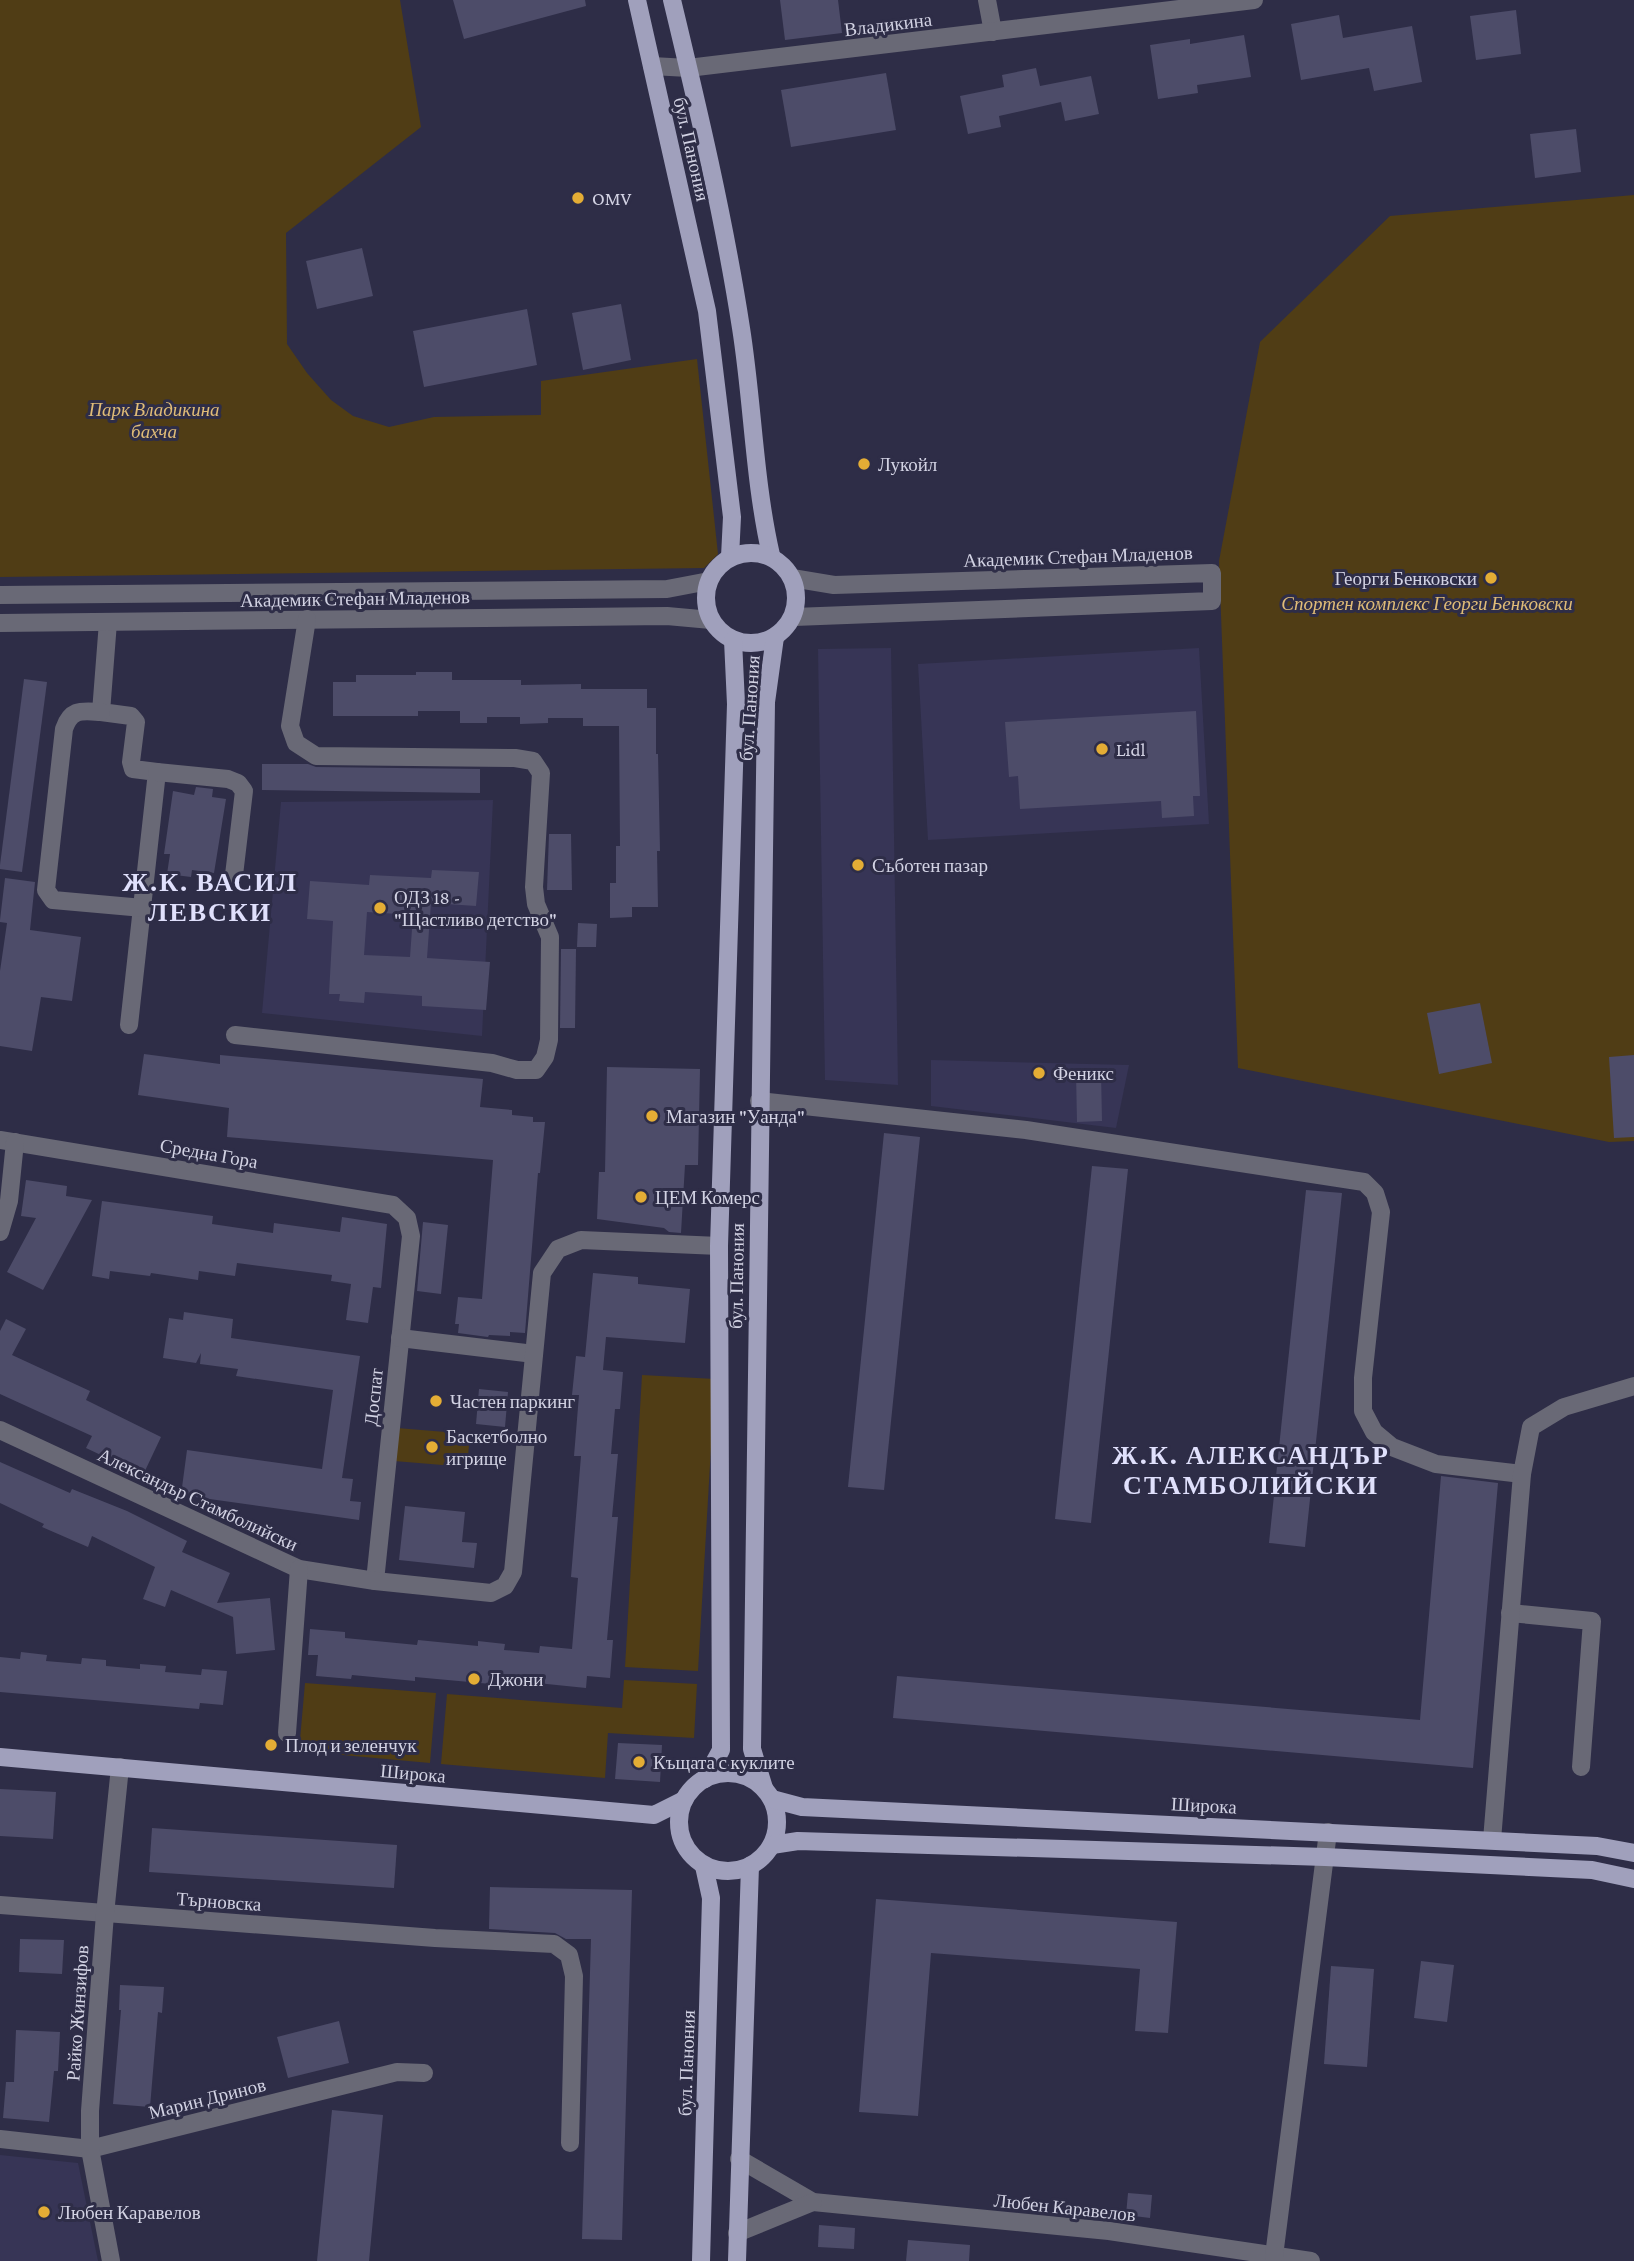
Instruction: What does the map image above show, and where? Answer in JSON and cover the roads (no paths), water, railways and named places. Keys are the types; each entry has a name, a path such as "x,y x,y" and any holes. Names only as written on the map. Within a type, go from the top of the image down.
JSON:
{"main road":[{"name":"бул. Панония","path":"637,0 707,311 732,517 730,557"},
{"name":"бул. Панония","path":"672,0 741,328 755,429 762,516 771,555"},
{"path":"711,620 705,600 709,580 730,557 753,552 771,555 783,564 793,578 797,595 794,617"},
{"name":"бул. Панония","path":"711,620 720,632 733,640 754,644 775,637 794,617"},
{"name":"бул. Панония","path":"772,1844 778,1822 752,1749 766,702 775,637"},
{"name":"бул. Панония","path":"684,1800 689,1791 705,1779 721,1750 719,1246 736,704 733,640"},
{"name":"Широка","path":"0,1758 654,1815"},
{"path":"705,1779 730,1773 754,1780 768,1794"},
{"name":"Широка","path":"768,1794 802,1807 1492,1840 1597,1846 1634,1853"},
{"path":"684,1800 654,1815 682,1842 691,1856 705,1866 727,1871 750,1866 763,1857 772,1844 798,1841 1325,1857 1592,1870 1634,1878"},
{"path":"682,1842 678,1821 684,1800"},
{"name":"бул. Панония","path":"701,2261 711,1898 705,1866"},
{"path":"737,2261 750,1866"}],"street":[{"path":"987,0 993,33"},
{"name":"Владикина","path":"652,66 688,68 1246,1"},
{"name":"Академик Стефан Младенов","path":"793,578 834,585 1212,573 1212,601 794,617"},
{"name":"Академик Стефан Младенов","path":"0,595 667,589 709,580"},
{"name":"Академик Стефан Младенов","path":"0,623 667,616 711,620"},
{"path":"236,1034 492,1063 517,1070 536,1070 545,1056 549,1040 550,937 536,904 534,887 541,773 533,761 515,758 316,755 296,743 290,726 307,619"},
{"path":"101,712 108,622"},
{"path":"143,908 53,900 46,890 64,729 68,718 79,711 131,716 136,722 131,762 133,769 228,779 238,783 244,791 234,875"},
{"path":"129,1025 158,772"},
{"path":"759,1101 1026,1130 1364,1182 1375,1193 1381,1212 1363,1378 1363,1411 1374,1432 1392,1447 1436,1465 1522,1474"},
{"path":"0,1231 9,1200 8,1141"},
{"name":"Средна Гора","path":"8,1141 393,1205 407,1218"},
{"name":"Доспат","path":"375,1581 411,1237 407,1218"},
{"name":"Александър Стамболийски","path":"0,1430 299,1569 375,1581 491,1593 505,1586 513,1572 542,1273 558,1249 581,1240 719,1246"},
{"path":"400,1338 534,1354"},
{"path":"1492,1840 1522,1474 1531,1427 1564,1407 1634,1387"},
{"path":"287,1732 299,1569"},
{"path":"1510,1613 1592,1621 1581,1767"},
{"name":"Райко Жинзифов","path":"111,2261 90,2149 90,2111 105,1914 120,1768"},
{"path":"1274,2256 1328,1832"},
{"name":"Търновска","path":"0,1905 435,1938 554,1944 569,1955 574,1976 570,2143"},
{"name":"Марин Дринов","path":"0,2139 90,2149 397,2072 424,2073"},
{"name":"Любен Каравелов","path":"739,2159 813,2202 1109,2231 1311,2261"},
{"name":"Любен Каравелов","path":"737,2233 813,2202"}],"place":[{"name":"OMV","path":"578,198"},
{"name":"Лукойл","path":"864,464"},
{"name":"Георги Бенковски","path":"1491,578"},
{"name":"Lidl","path":"1102,749"},
{"name":"Съботен пазар","path":"858,865"},
{"name":"ОДЗ 18 - \"Щастливо детство\"","path":"380,908"},
{"name":"Феникс","path":"1039,1073"},
{"name":"Магазин \"Уанда\"","path":"652,1116"},
{"name":"ЦЕМ Комерс","path":"641,1197"},
{"name":"Частен паркинг","path":"436,1401"},
{"name":"Баскетболно игрище","path":"432,1447"},
{"name":"Джони","path":"474,1679"},
{"name":"Плод и зеленчук","path":"271,1745"},
{"name":"Къщата с куклите","path":"639,1762"},
{"name":"Любен Каравелов","path":"44,2212"}],"district":[{"name":"Ж.К. ВАСИЛ ЛЕВСКИ","path":"210,897"},
{"name":"Ж.К. АЛЕКСАНДЪР СТАМБОЛИЙСКИ","path":"1251,1470"}],"park label":[{"name":"Парк Владикина бахча","path":"154,420"},
{"name":"Спортен комплекс Георги Бенковски","path":"1427,603"}]}
